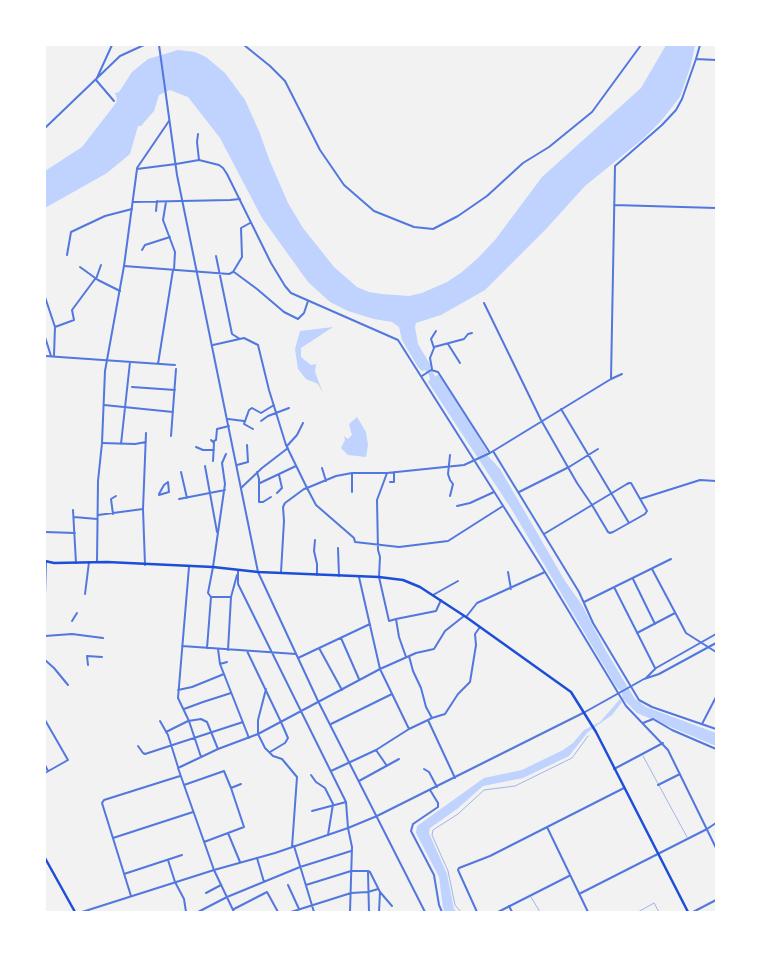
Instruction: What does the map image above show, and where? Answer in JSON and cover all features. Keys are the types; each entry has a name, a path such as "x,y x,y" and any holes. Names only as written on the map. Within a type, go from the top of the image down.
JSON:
{"main road":[{"path":"45,561 213,567 258,572 379,577 403,580 420,587 465,616 571,692 585,712 688,912"},
{"path":"45,858 75,912"}],"street":[{"path":"96,80 112,45"},
{"path":"45,128 123,54 144,45"},
{"path":"159,45 176,164 258,572 318,701 425,912"},
{"path":"244,45 285,81 320,150 344,185 374,211 414,227 433,229 458,216 487,196 525,162 549,147 592,112 641,45"},
{"path":"611,379 615,166 662,125 676,110 682,99 700,45"},
{"path":"696,59 716,60"},
{"path":"96,80 114,101"},
{"path":"97,562 98,481 107,360 124,266 137,169 170,120"},
{"path":"198,134 199,160"},
{"path":"137,169 199,160 219,165 223,168 240,199 284,286 291,293 398,340 476,460 618,694 626,706 662,744 680,774 716,848"},
{"path":"133,202 240,199"},
{"path":"156,211 157,201"},
{"path":"158,364 175,255 163,221 167,201"},
{"path":"614,205 716,208"},
{"path":"67,256 71,232 110,214 132,209"},
{"path":"124,266 227,275 233,272 242,257 241,228 251,222"},
{"path":"142,250 145,245 170,237"},
{"path":"216,256 232,334 240,339"},
{"path":"55,328 73,320 72,310 95,279 101,266"},
{"path":"80,267 95,279 120,291"},
{"path":"233,272 257,288 284,312 298,318 304,313 308,302"},
{"path":"45,297 55,328 52,356"},
{"path":"484,303 542,420 569,467 592,505 609,533 647,512 631,483 592,505 544,534"},
{"path":"432,369 430,358 434,347 432,339 436,330"},
{"path":"434,347 464,339 468,334 472,333"},
{"path":"45,336 52,356"},
{"path":"213,345 244,338 258,344 287,447 307,488 316,505 354,538 355,542 403,547 448,541 504,506"},
{"path":"448,344 460,363"},
{"path":"45,356 175,365"},
{"path":"121,444 130,362"},
{"path":"171,436 176,369"},
{"path":"422,376 432,369"},
{"path":"432,369 438,372 519,492 584,602 593,623 630,687 642,703 716,729"},
{"path":"280,573 284,507 293,497 307,488 352,473 388,473 464,465 491,452 561,408 622,374"},
{"path":"132,387 175,390"},
{"path":"244,421 250,409 260,413 274,405"},
{"path":"104,406 173,412"},
{"path":"262,421 268,416 289,408"},
{"path":"561,408 629,523"},
{"path":"228,419 244,421"},
{"path":"244,421 245,425 253,429"},
{"path":"241,488 287,447 297,435 303,423"},
{"path":"213,460 213,441 216,440 217,429 229,426"},
{"path":"145,565 143,509 146,433"},
{"path":"102,443 135,444 146,442"},
{"path":"237,465 248,461 246,445"},
{"path":"196,447 203,450 214,450"},
{"path":"519,492 598,450"},
{"path":"207,648 211,597 208,593 225,490 226,478 222,463 226,454"},
{"path":"450,455 449,479 453,483 450,496"},
{"path":"205,466 218,535"},
{"path":"260,483 297,466"},
{"path":"322,468 326,481"},
{"path":"181,472 187,498"},
{"path":"258,472 260,502 271,497"},
{"path":"390,482 394,482 394,472"},
{"path":"352,473 352,492"},
{"path":"388,473 377,500 379,577 389,621 436,611 441,600"},
{"path":"278,493 282,488 279,474"},
{"path":"640,499 700,480 716,481"},
{"path":"168,482 169,492 159,495 164,484 168,482"},
{"path":"179,500 225,490"},
{"path":"456,506 470,503 494,491"},
{"path":"113,514 111,499 116,496"},
{"path":"98,516 143,509"},
{"path":"73,510 76,563"},
{"path":"74,517 98,519"},
{"path":"45,532 75,533"},
{"path":"315,540 314,552 318,564 317,575"},
{"path":"338,548 339,576"},
{"path":"584,602 671,559"},
{"path":"45,561 45,595"},
{"path":"85,594 89,562"},
{"path":"189,567 178,698 189,721 201,757"},
{"path":"652,569 686,632 716,652"},
{"path":"228,650 231,597 238,570"},
{"path":"238,570 238,584 346,802 351,851 350,912"},
{"path":"508,572 511,589"},
{"path":"178,768 218,749 258,734 380,669 408,657 434,649 445,631 465,616 477,603 545,572"},
{"path":"360,577 380,669 409,729"},
{"path":"633,579 655,624"},
{"path":"433,595 458,581"},
{"path":"614,587 656,668"},
{"path":"211,597 231,597"},
{"path":"72,621 77,613"},
{"path":"637,633 676,613"},
{"path":"396,619 399,637 432,718"},
{"path":"298,658 370,624"},
{"path":"330,772 376,750 409,729 445,714 458,694 470,682 476,634 480,628"},
{"path":"45,636 72,634 103,638"},
{"path":"644,679 656,668 716,634"},
{"path":"340,638 360,680"},
{"path":"82,912 293,847 377,816 585,712 644,679 659,674 716,643"},
{"path":"182,646 296,654"},
{"path":"319,648 342,690"},
{"path":"218,649 220,664 240,710 249,738"},
{"path":"247,651 281,722 288,741 269,752"},
{"path":"88,665 87,656 102,656"},
{"path":"45,660 68,685"},
{"path":"220,664 227,662"},
{"path":"178,690 192,687 224,674"},
{"path":"266,690 258,720 258,734 265,748 273,756 282,759 297,777 293,847 314,912"},
{"path":"184,710 231,693"},
{"path":"331,724 392,694"},
{"path":"702,724 716,697"},
{"path":"166,732 189,721 201,719 207,722 218,749"},
{"path":"45,720 68,760 45,773"},
{"path":"428,720 455,778"},
{"path":"643,723 653,720 716,748"},
{"path":"160,721 166,732 183,786 214,870 234,911 267,892 278,912"},
{"path":"138,746 144,754 243,722"},
{"path":"614,769 662,744"},
{"path":"376,750 387,766"},
{"path":"359,781 398,759"},
{"path":"45,765 48,771"},
{"path":"424,769 429,772 436,787"},
{"path":"183,786 224,771 231,788 244,827 204,842"},
{"path":"658,785 680,774"},
{"path":"311,775 316,782 325,788 333,804 328,835"},
{"path":"131,896 102,806 104,800 180,776"},
{"path":"231,788 241,784"},
{"path":"477,912 458,868 490,856 624,788"},
{"path":"430,790 438,803 438,807 413,824 411,832 434,875 438,905 442,912"},
{"path":"312,811 346,802"},
{"path":"113,838 193,812"},
{"path":"579,894 716,823"},
{"path":"547,827 588,912"},
{"path":"228,833 240,862"},
{"path":"198,912 227,897 300,867 351,851"},
{"path":"124,874 182,855"},
{"path":"257,857 264,882"},
{"path":"168,860 175,882 184,899 186,912"},
{"path":"306,885 351,872 368,871"},
{"path":"368,871 379,891 392,906"},
{"path":"368,871 368,912"},
{"path":"498,912 570,876"},
{"path":"206,893 221,885"},
{"path":"288,885 299,909"},
{"path":"291,912 351,893 379,891"},
{"path":"379,891 380,912"},
{"path":"693,912 716,900"},
{"path":"509,906 512,912"}],"lane":[{"path":"461,912 455,906 448,871 432,835 433,830 458,814 484,790 494,787 515,786 572,758 588,736"},
{"path":"642,755 687,839"},
{"path":"530,896 540,912"},
{"path":"638,912 654,903 660,912"}],"water":[{"path":"666,45 695,45 691,65 680,97 661,121 644,138 585,186 546,229 485,290 441,315 416,323 415,327 418,344 431,366 430,368 435,376 439,375 473,428 488,456 500,469 565,581 582,605 606,651 635,699 646,707 716,733 716,746 637,713 623,699 621,691 617,688 512,510 428,382 430,379 429,375 425,370 422,371 418,367 402,340 399,327 392,322 348,311 330,302 308,282 262,218 220,138 188,97 170,90 159,95 154,111 141,126 138,126 130,154 107,173 45,208 45,171 82,147 116,103 115,93 119,92 132,72 148,59 178,50 195,52 206,57 225,73 245,100 288,203 303,228 334,267 357,287 369,292 409,296 422,293 447,282 478,258 495,240 542,177 641,88"},
{"path":"333,327 301,348 301,357 311,365 316,364 315,372 323,393 318,384 306,379 298,369 295,349 300,331"},
{"path":"357,417 366,432 368,445 366,457 348,455 341,448 345,440 344,436 348,439 352,435 349,424"},
{"path":"620,699 622,702 612,715 588,732 569,756 523,778 483,786 457,809 430,828 429,833 447,874 454,909 457,912 445,912 439,877 416,833 417,826 484,778 522,770 563,750 573,743 584,730 600,722"}]}
